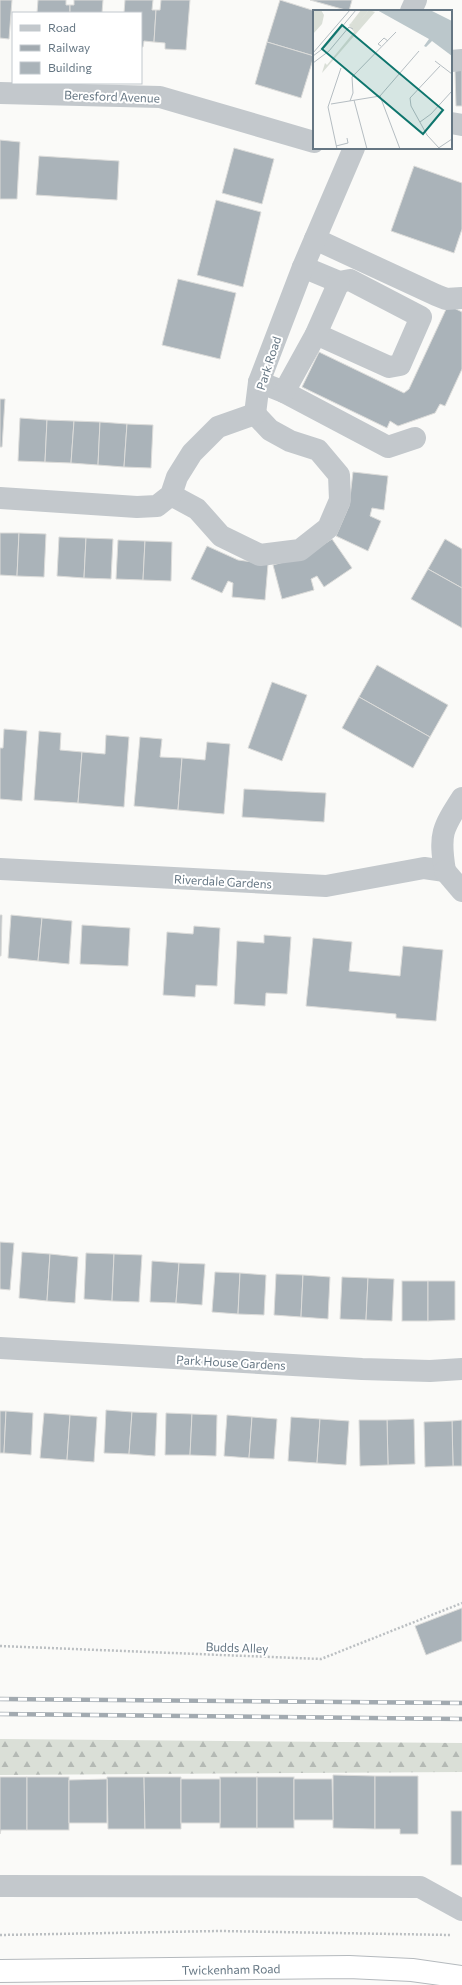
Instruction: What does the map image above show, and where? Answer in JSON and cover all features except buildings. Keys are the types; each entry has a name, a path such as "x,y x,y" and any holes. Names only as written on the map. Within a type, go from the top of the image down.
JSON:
{"highway":[{"name":"Twickenham Road","path":"0,1971 349,1967 412,1970 462,1977"}],"street":[{"path":"411,10 416,0"},
{"path":"452,61 462,60"},
{"name":"Beresford Avenue","path":"0,93 160,97 313,142"},
{"path":"452,124 457,126 462,125"},
{"name":"Park Road","path":"255,414 259,382 315,239 347,150"},
{"path":"315,239 436,295 446,299 462,298"},
{"path":"303,267 339,282 350,280 421,317 400,365 389,367 316,334"},
{"path":"284,392 316,334 339,282"},
{"path":"259,382 284,392 388,447 415,438"},
{"path":"0,498 137,507 157,506 171,496 177,477 192,453 218,427 255,414 270,430 290,441 318,450 339,475 340,500 328,528 300,550 260,555 221,536 197,509 171,496"},
{"path":"462,798 445,824 441,846 445,871 462,891"},
{"name":"Riverdale Gardens","path":"0,870 326,886 424,868 445,871"},
{"name":"Park House Gardens","path":"0,1348 362,1369 430,1371 462,1369"},
{"path":"0,1886 420,1887 462,1910"}],"path":[{"name":"Budds Alley","path":"0,1646 321,1659 462,1603"},
{"path":"0,1935 220,1931 454,1935"}],"green space":[{"path":"0,1739 462,1743 462,1772 0,1775"}],"railway":[{"path":"0,1699 462,1703"},
{"path":"0,1714 462,1719"}]}
